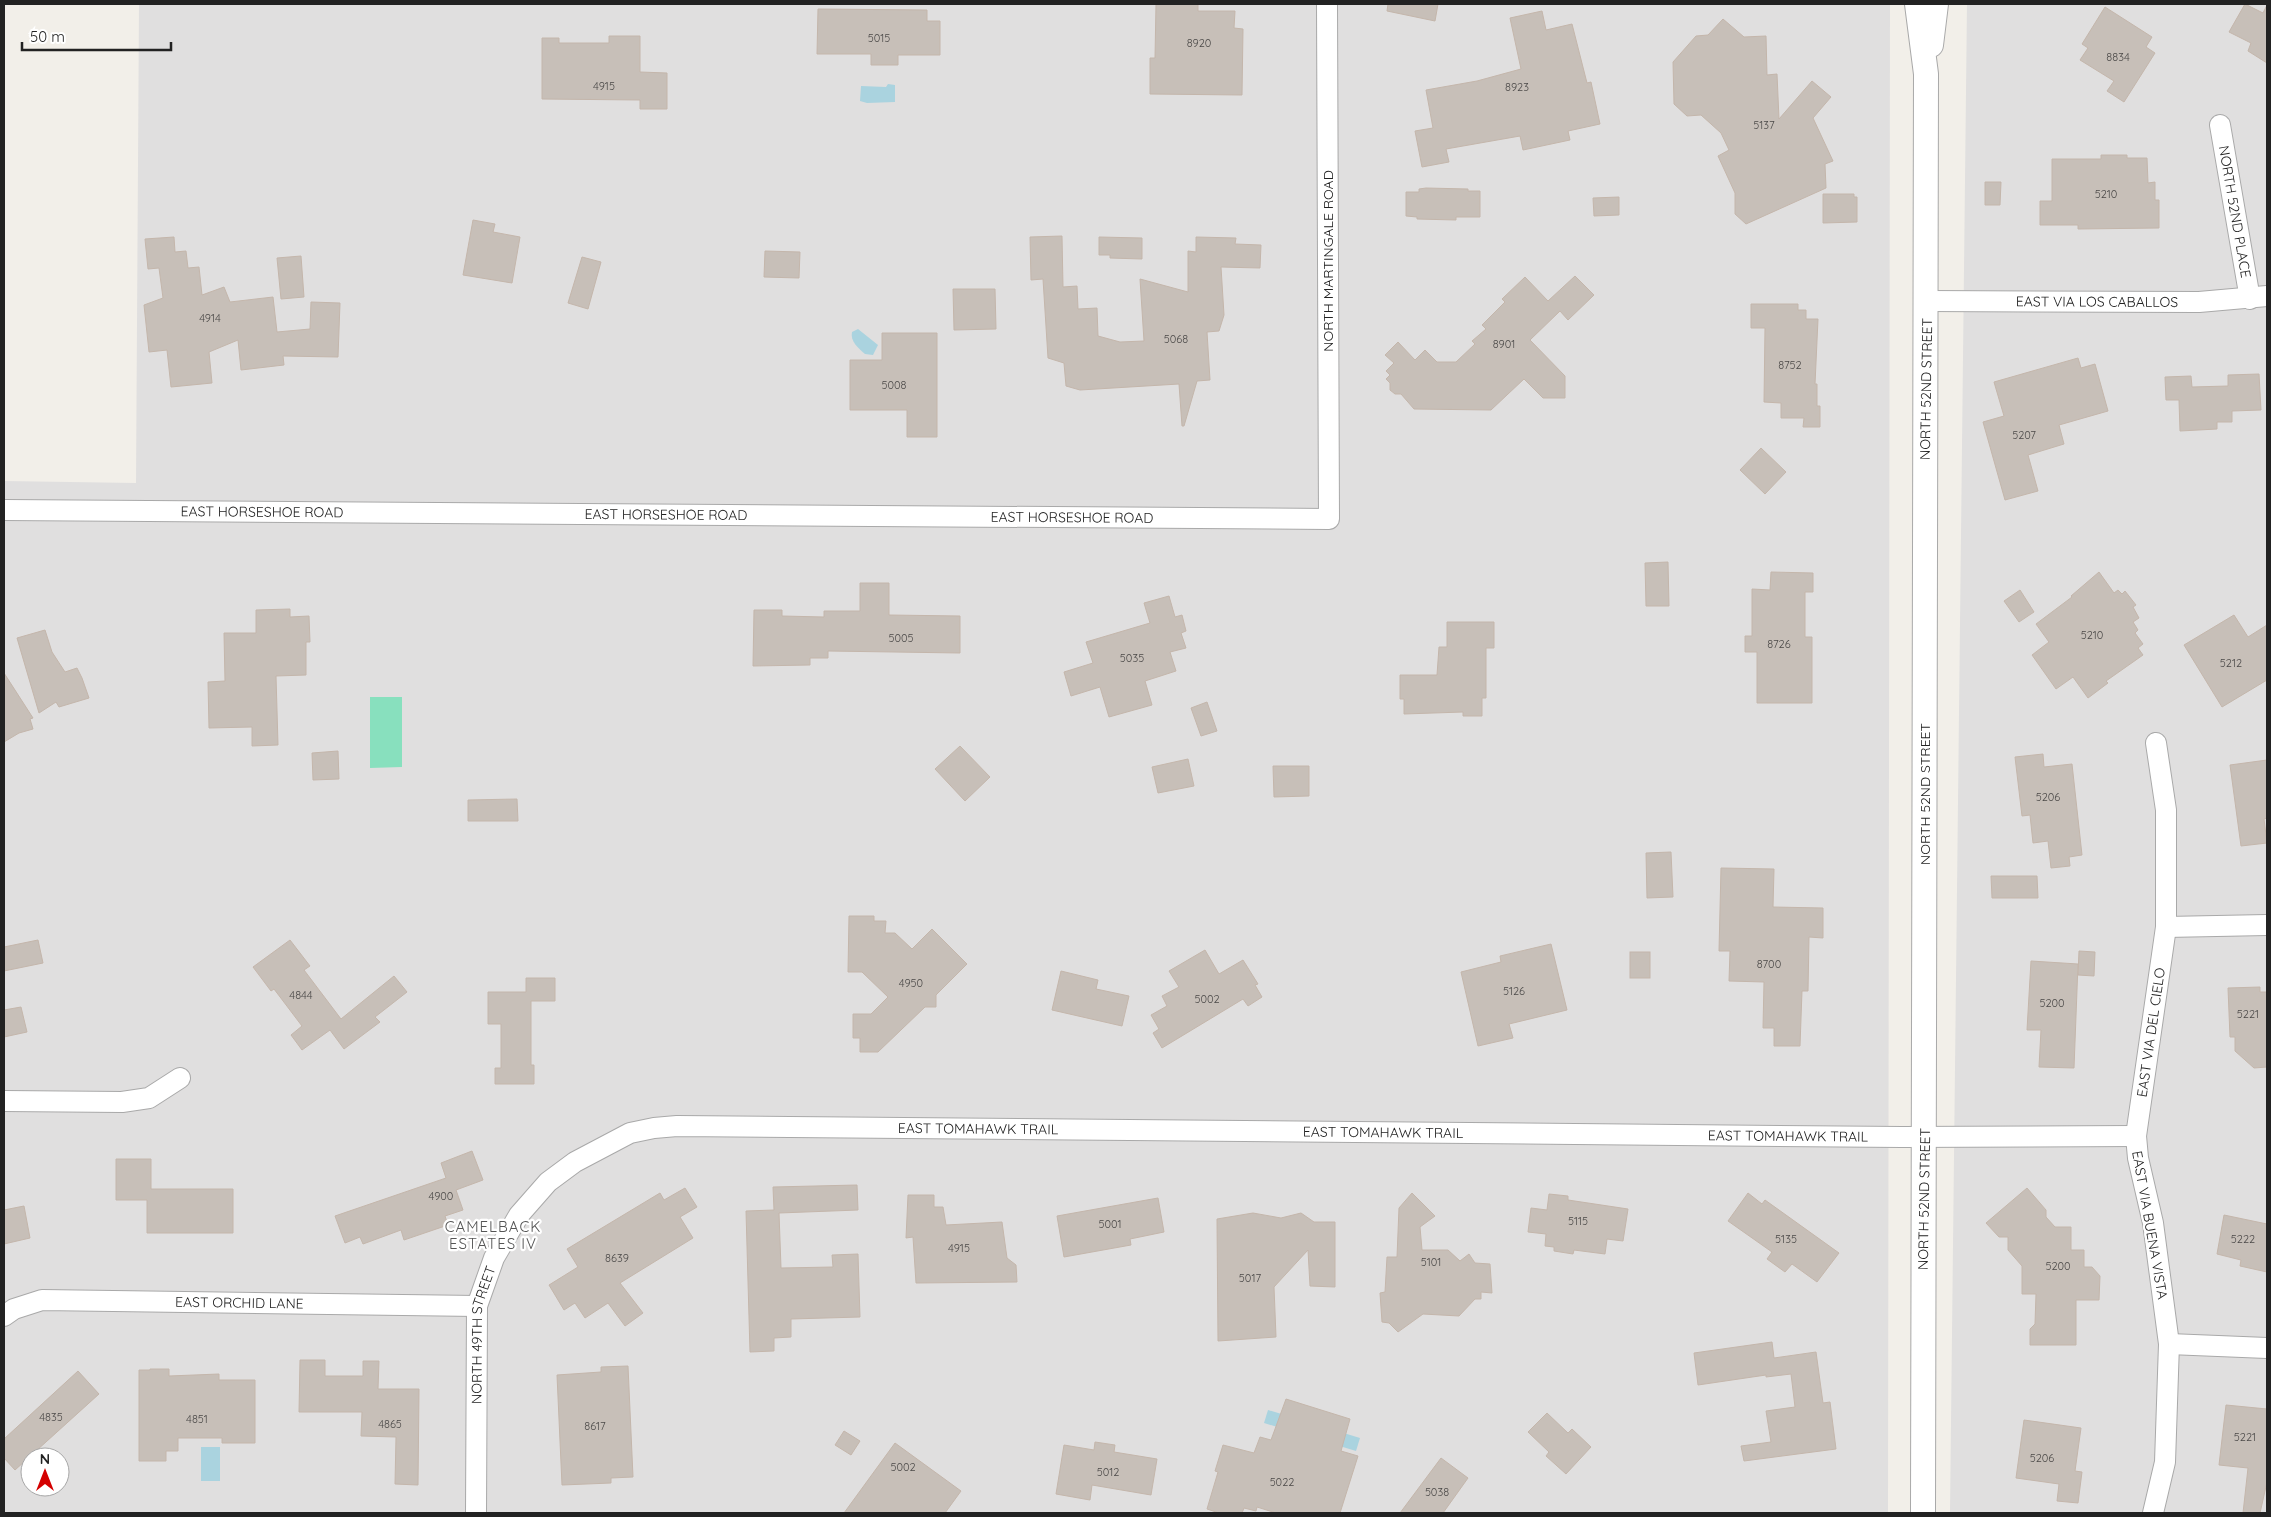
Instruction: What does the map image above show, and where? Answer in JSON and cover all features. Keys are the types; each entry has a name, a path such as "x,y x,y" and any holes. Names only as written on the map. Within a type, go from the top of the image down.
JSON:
{"street":[{"name":"NORTH MARTINGALE ROAD","path":"1327,4 1329,519"},
{"name":"NORTH 52ND STREET","path":"1917,4 1926,74 1927,301 1924,511 1925,1138 1923,1513"},
{"name":"NORTH 52ND STREET","path":"1926,74 1936,4"},
{"name":"NORTH 52ND PLACE","path":"2220,125 2259,298"},
{"name":"EAST VIA LOS CABALLOS","path":"1927,301 2199,302 2259,298"},
{"name":"EAST HORSESHOE ROAD","path":"4,510 1329,519"},
{"name":"EAST VIA DEL CIELO","path":"2136,1136 2166,927 2166,810 2156,743"},
{"path":"2166,927 2267,925"},
{"path":"4,1101 122,1102 149,1098 180,1078"},
{"name":"EAST TOMAHAWK TRAIL","path":"630,1133 677,1126 1925,1138 2136,1136"},
{"name":"NORTH 49TH STREET","path":"476,1513 477,1306 494,1258 519,1215 548,1182 575,1162 630,1133"},
{"name":"EAST VIA BUENA VISTA","path":"2136,1136 2138,1158 2153,1223 2169,1344 2164,1462 2152,1513"},
{"name":"EAST ORCHID LANE","path":"4,1316 14,1309 42,1300 477,1306"},
{"path":"2169,1344 2267,1348"}],"shaded area":[{"path":"139,4 1890,4 1888,1513 4,1513 4,481 136,483"},
{"path":"1967,4 2267,4 2267,1513 1950,1513"}],"green space":[{"path":"370,697 402,697 402,767 370,768"}],"water":[{"path":"888,84 895,85 895,102 867,103 860,101 861,86 886,87"},
{"path":"858,329 878,345 873,355 865,354 853,341 852,332"},
{"path":"1268,1410 1360,1438 1356,1451 1264,1423"},
{"path":"201,1447 220,1447 220,1481 201,1481"}],"building":[{"path":"1156,4 1198,4 1198,11 1235,11 1234,28 1243,29 1242,95 1150,94 1150,58 1155,58"},
{"path":"1388,4 1438,4 1435,21 1387,11"},
{"path":"2245,4 2263,13 2267,5 2267,63 2248,51 2251,43 2229,32"},
{"path":"2105,7 2152,37 2146,47 2155,53 2124,102 2107,91 2114,81 2080,60 2088,48 2082,44"},
{"path":"818,9 927,10 927,21 940,21 940,55 898,55 898,65 871,65 871,54 817,54"},
{"path":"1542,11 1546,30 1572,24 1587,83 1591,82 1600,124 1568,131 1570,140 1523,150 1520,136 1446,149 1449,162 1422,167 1415,131 1433,128 1426,90 1477,81 1521,69 1510,18"},
{"path":"1723,19 1744,37 1766,36 1767,75 1777,74 1779,119 1812,81 1831,97 1813,118 1833,161 1825,164 1826,188 1746,224 1735,214 1735,193 1718,156 1729,150 1721,133 1701,115 1687,116 1674,104 1673,62 1696,36 1708,35"},
{"path":"609,36 640,36 640,72 667,73 667,109 640,109 640,100 542,99 542,38 559,38 559,43 609,43"},
{"path":"2101,155 2127,155 2127,158 2147,158 2148,183 2155,182 2155,200 2159,200 2159,228 2078,229 2078,225 2040,225 2040,201 2052,201 2052,159 2101,159"},
{"path":"1985,182 2001,182 2000,205 1985,205"},
{"path":"1419,189 1480,191 1480,217 1456,217 1456,220 1417,219 1417,217 1406,216 1406,192 1419,192"},
{"path":"1823,194 1854,194 1854,197 1857,197 1857,222 1823,223"},
{"path":"1619,197 1619,215 1594,216 1593,198"},
{"path":"473,220 495,224 493,232 520,237 512,283 463,275"},
{"path":"1062,236 1063,287 1077,286 1078,309 1097,308 1098,336 1120,342 1144,341 1140,279 1188,292 1188,251 1196,252 1196,237 1236,238 1235,244 1261,245 1260,268 1221,267 1224,315 1219,331 1207,332 1210,380 1197,381 1184,426 1182,426 1179,384 1080,390 1066,386 1064,363 1048,358 1043,279 1031,280 1030,237"},
{"path":"174,237 175,252 186,251 188,268 199,267 202,295 224,287 230,302 273,297 277,332 310,329 311,302 340,303 338,357 283,356 284,365 241,370 238,340 209,352 212,383 171,387 167,350 149,352 144,305 163,298 159,268 148,269 145,239"},
{"path":"1099,237 1142,238 1142,259 1110,258 1110,255 1099,255"},
{"path":"765,251 800,252 799,278 764,277"},
{"path":"301,256 304,297 281,299 277,258"},
{"path":"582,257 601,262 588,309 568,303"},
{"path":"1575,276 1594,295 1568,320 1560,311 1530,340 1565,376 1565,398 1543,398 1524,379 1491,410 1414,409 1401,394 1395,394 1390,390 1390,383 1386,379 1390,375 1386,371 1394,363 1385,355 1398,342 1415,360 1425,350 1437,362 1456,362 1475,344 1472,341 1486,329 1482,325 1505,302 1502,299 1525,277 1548,301"},
{"path":"953,289 995,289 996,329 954,330"},
{"path":"1751,304 1798,304 1798,310 1806,310 1806,319 1818,319 1815,384 1817,384 1817,406 1820,406 1820,427 1803,427 1804,418 1781,418 1781,403 1764,402 1765,328 1751,328"},
{"path":"882,333 937,333 937,437 907,437 907,410 850,410 850,360 882,360"},
{"path":"2078,358 2081,368 2095,364 2108,411 2059,425 2064,444 2028,455 2038,491 2005,500 1983,422 2004,416 1994,382"},
{"path":"2259,374 2261,410 2232,411 2232,422 2217,422 2217,429 2180,431 2179,400 2166,400 2165,377 2191,376 2192,387 2228,386 2228,375"},
{"path":"1761,448 1786,472 1765,494 1740,470"},
{"path":"1668,562 1669,606 1646,606 1645,563"},
{"path":"1771,572 1813,573 1813,592 1805,592 1805,637 1812,637 1812,703 1757,703 1757,652 1745,652 1745,636 1752,636 1752,589 1770,590"},
{"path":"2099,572 2114,593 2118,590 2122,594 2125,591 2136,605 2133,607 2139,618 2133,622 2138,630 2135,633 2143,644 2138,648 2143,655 2106,681 2108,683 2088,698 2073,677 2056,689 2032,655 2049,642 2036,624 2072,597"},
{"path":"860,583 889,583 889,615 960,616 960,653 828,651 828,658 810,658 810,665 753,666 754,610 782,610 782,616 824,617 824,611 860,611"},
{"path":"2020,590 2034,612 2019,622 2004,601"},
{"path":"1169,596 1175,617 1182,615 1186,631 1181,633 1186,648 1170,652 1176,671 1145,681 1152,705 1109,717 1100,687 1071,696 1064,672 1093,663 1086,642 1150,623 1144,603"},
{"path":"290,609 290,617 309,616 310,642 306,642 306,675 276,676 278,745 252,746 252,727 209,728 208,682 225,681 224,633 256,633 256,610"},
{"path":"2234,615 2248,637 2267,625 2267,680 2222,707 2184,645"},
{"path":"1447,622 1494,622 1494,648 1486,648 1486,698 1482,698 1482,716 1463,716 1463,712 1404,714 1404,699 1400,699 1400,675 1437,675 1439,647 1447,647"},
{"path":"45,630 52,652 65,672 77,668 89,698 59,707 56,702 39,713 17,638"},
{"path":"4,673 33,718 30,719 33,729 19,733 4,742"},
{"path":"1207,702 1217,731 1201,736 1191,708"},
{"path":"960,746 990,777 965,801 935,769"},
{"path":"338,751 339,779 313,780 312,753"},
{"path":"2043,754 2044,767 2072,764 2082,855 2069,857 2070,866 2051,868 2048,841 2033,843 2030,815 2022,816 2015,757"},
{"path":"1188,759 1194,786 1158,793 1152,767"},
{"path":"2267,760 2267,818 2264,819 2267,843 2241,846 2230,765"},
{"path":"1273,766 1309,766 1309,796 1274,797"},
{"path":"517,799 518,821 468,821 468,800"},
{"path":"1671,852 1673,897 1647,898 1646,853"},
{"path":"1721,868 1774,869 1773,907 1823,908 1823,938 1809,937 1808,991 1802,991 1800,1046 1774,1046 1774,1028 1763,1028 1764,982 1729,981 1730,951 1719,951"},
{"path":"1991,876 2037,876 2038,898 1992,898"},
{"path":"849,916 874,916 874,921 886,921 885,933 895,933 912,949 932,929 967,964 936,995 936,1007 925,1007 878,1052 860,1052 860,1038 853,1038 853,1014 871,1014 888,997 862,972 848,972"},
{"path":"38,940 43,963 4,971 4,947"},
{"path":"290,940 310,966 304,970 341,1019 394,976 407,992 375,1017 380,1022 344,1049 330,1030 302,1050 291,1035 302,1026 274,989 271,991 253,967"},
{"path":"1551,944 1567,1010 1509,1024 1513,1038 1478,1046 1461,972 1501,962 1500,956"},
{"path":"1205,950 1219,974 1243,960 1258,984 1255,985 1262,997 1248,1006 1243,999 1162,1048 1153,1033 1159,1029 1151,1015 1167,1006 1162,996 1179,987 1169,971"},
{"path":"2079,951 2095,952 2094,976 2078,975"},
{"path":"1630,952 1650,952 1650,978 1630,978"},
{"path":"2031,961 2078,964 2074,1068 2039,1067 2041,1030 2027,1030"},
{"path":"1061,971 1098,980 1096,989 1129,996 1122,1026 1052,1010"},
{"path":"526,978 555,978 555,1001 531,1001 531,1065 534,1065 534,1084 495,1084 495,1068 501,1068 501,1024 488,1024 488,992 526,992"},
{"path":"2260,987 2260,992 2267,992 2267,1067 2254,1068 2235,1051 2235,1037 2230,1037 2228,988"},
{"path":"21,1007 27,1032 4,1037 4,1010"},
{"path":"472,1151 483,1180 456,1190 463,1210 445,1216 448,1225 404,1240 401,1230 363,1244 360,1237 345,1243 335,1216 446,1178 441,1163"},
{"path":"116,1159 151,1159 151,1189 233,1189 233,1233 147,1233 147,1200 116,1200"},
{"path":"857,1185 858,1210 779,1213 781,1268 833,1267 832,1255 858,1254 860,1317 791,1319 791,1337 774,1338 774,1351 750,1352 746,1211 774,1210 773,1187"},
{"path":"685,1188 697,1207 680,1217 693,1238 620,1283 643,1313 625,1326 608,1303 585,1318 575,1303 564,1310 549,1285 578,1267 567,1249 660,1193 664,1200"},
{"path":"2027,1188 2046,1210 2046,1217 2055,1227 2071,1227 2071,1250 2084,1250 2084,1267 2092,1267 2100,1276 2099,1300 2076,1300 2076,1345 2030,1345 2030,1329 2035,1324 2036,1294 2022,1294 2022,1266 2008,1250 2008,1237 1999,1237 1986,1223"},
{"path":"1412,1193 1435,1216 1420,1227 1422,1250 1448,1250 1460,1261 1469,1254 1475,1263 1490,1264 1492,1293 1481,1292 1481,1299 1475,1299 1459,1316 1423,1314 1398,1332 1389,1323 1382,1322 1380,1293 1385,1292 1387,1257 1397,1257 1399,1208"},
{"path":"1748,1193 1762,1204 1765,1200 1839,1253 1817,1282 1792,1264 1785,1272 1767,1259 1772,1252 1728,1221"},
{"path":"1549,1194 1568,1196 1568,1200 1628,1209 1623,1241 1607,1239 1605,1254 1574,1250 1573,1254 1554,1251 1554,1247 1545,1246 1546,1234 1528,1232 1531,1208 1547,1210"},
{"path":"908,1195 934,1195 934,1207 943,1207 946,1225 1002,1222 1007,1258 1016,1265 1017,1282 916,1283 913,1237 906,1238"},
{"path":"1158,1198 1164,1232 1130,1239 1131,1245 1064,1257 1057,1216"},
{"path":"24,1206 30,1238 4,1244 4,1210"},
{"path":"1253,1213 1281,1218 1301,1213 1314,1222 1335,1222 1335,1287 1310,1286 1308,1250 1274,1287 1276,1337 1218,1341 1217,1219"},
{"path":"2224,1215 2267,1224 2267,1272 2240,1266 2241,1260 2217,1254"},
{"path":"1772,1342 1774,1358 1816,1352 1823,1403 1830,1402 1836,1449 1744,1461 1741,1446 1771,1442 1766,1411 1795,1407 1791,1374 1766,1377 1766,1375 1698,1385 1694,1353"},
{"path":"300,1360 325,1360 325,1376 363,1376 363,1361 379,1361 378,1389 419,1389 418,1485 395,1484 396,1437 361,1436 362,1412 299,1412"},
{"path":"628,1366 633,1477 611,1478 611,1483 562,1485 557,1375 601,1372 601,1367"},
{"path":"169,1369 169,1376 219,1374 219,1380 255,1380 255,1443 222,1443 222,1438 178,1438 178,1451 166,1451 166,1461 139,1461 139,1370"},
{"path":"78,1371 99,1394 40,1447 20,1447 20,1465 15,1470 4,1458 4,1439"},
{"path":"1286,1399 1350,1419 1341,1451 1358,1456 1340,1513 1276,1513 1257,1507 1256,1511 1244,1508 1242,1513 1219,1513 1207,1509 1218,1472 1215,1471 1223,1445 1254,1453 1260,1437 1271,1440"},
{"path":"2226,1405 2267,1409 2267,1482 2260,1513 2243,1513 2248,1468 2219,1465"},
{"path":"1547,1413 1568,1433 1572,1429 1591,1447 1566,1474 1546,1456 1549,1452 1528,1432"},
{"path":"2024,1420 2081,1428 2075,1471 2082,1472 2078,1503 2057,1501 2059,1484 2016,1478"},
{"path":"844,1431 860,1441 851,1455 835,1445"},
{"path":"1095,1442 1115,1445 1114,1452 1157,1459 1151,1495 1092,1485 1090,1500 1056,1494 1064,1445 1094,1450"},
{"path":"895,1443 961,1491 945,1513 844,1513"},
{"path":"1441,1458 1468,1478 1443,1513 1400,1513"}],"district":[{"name":"CAMELBACK ESTATES IV","path":"493,1234"}]}
